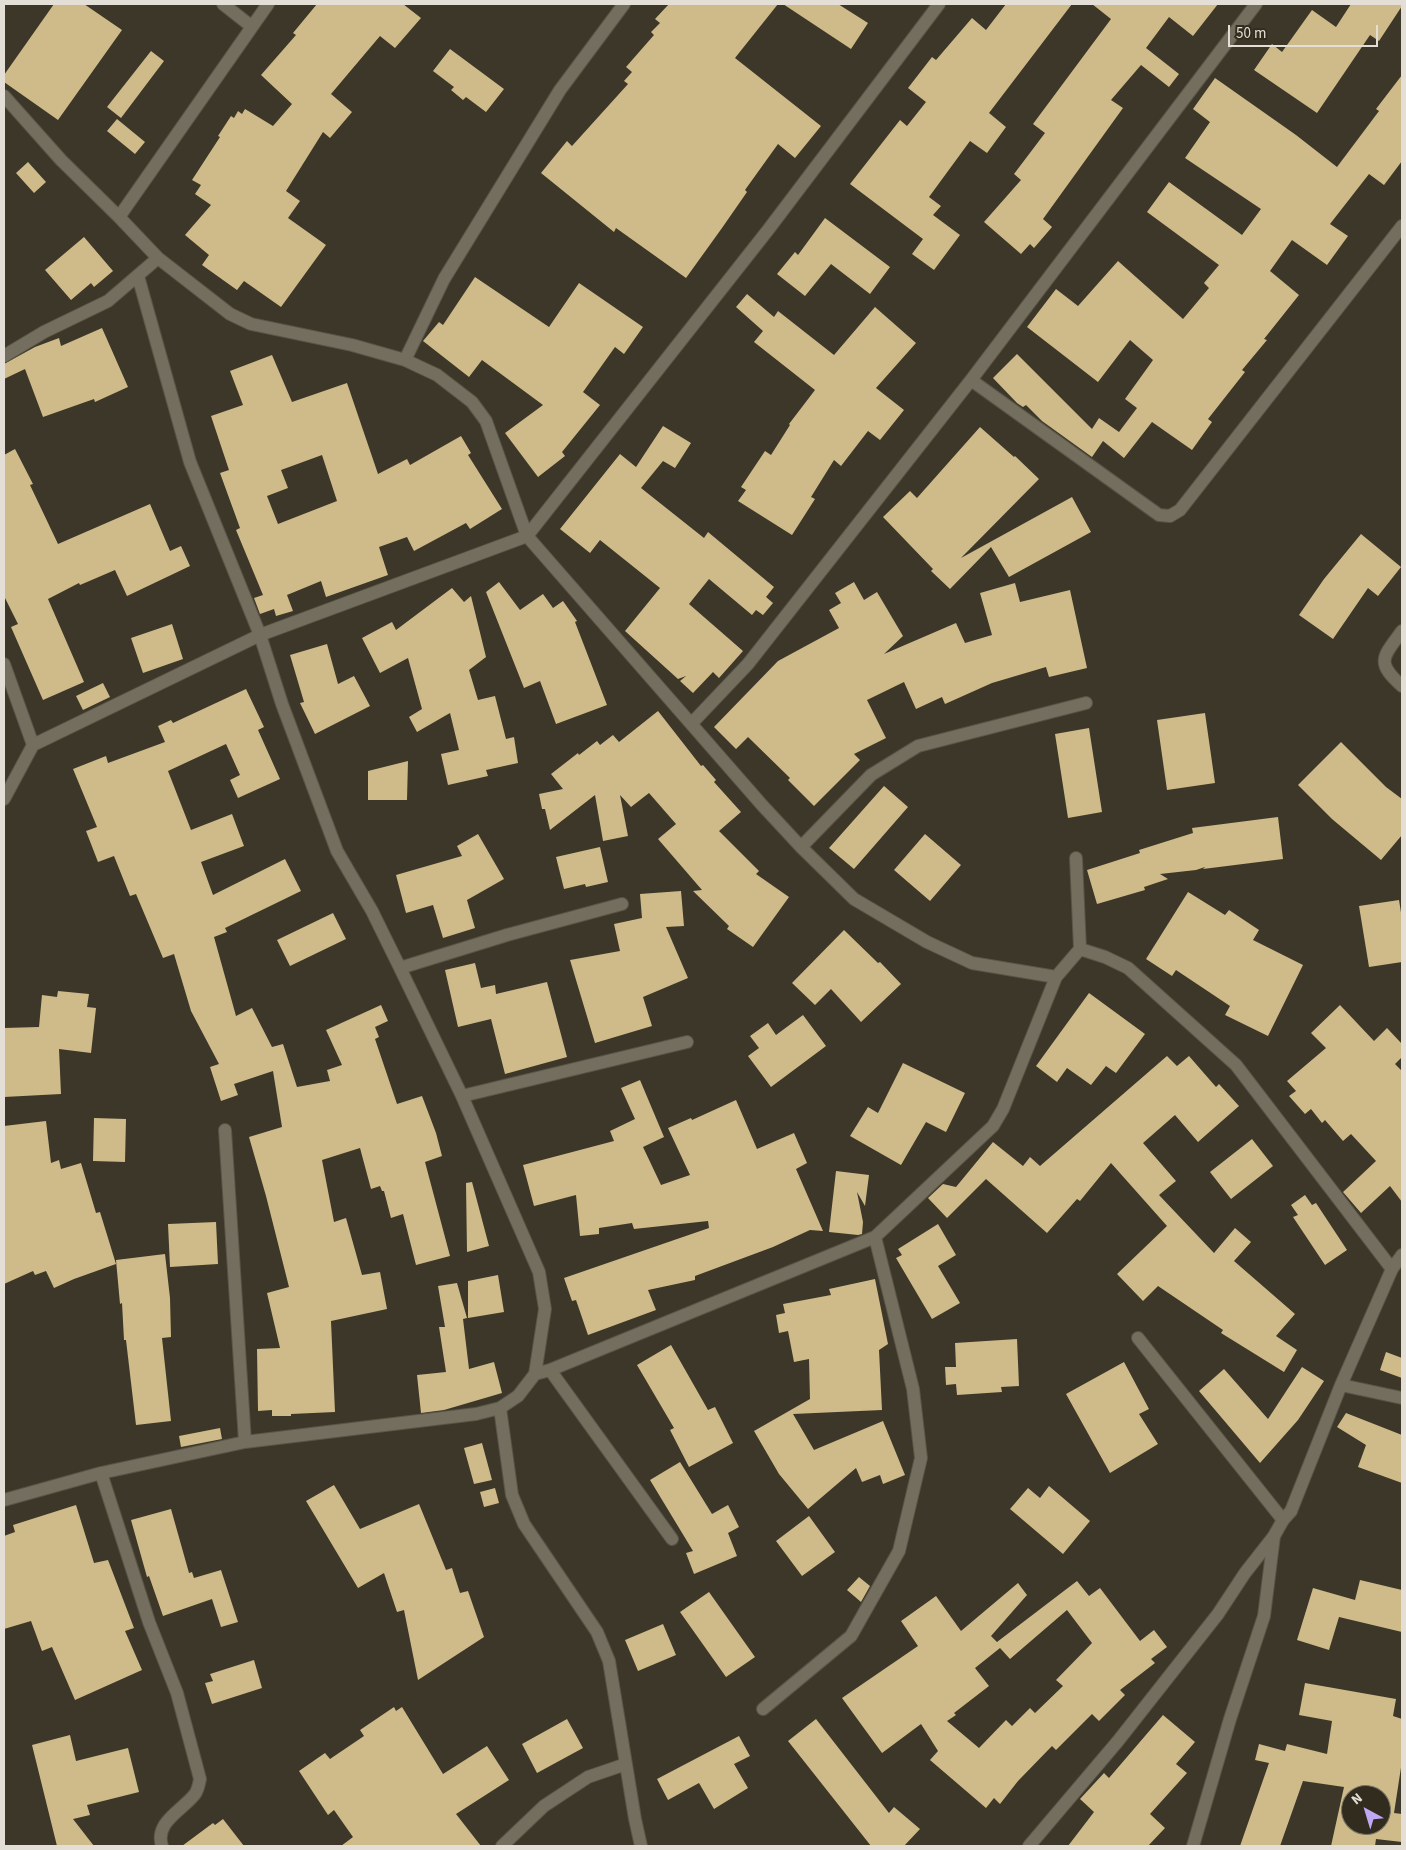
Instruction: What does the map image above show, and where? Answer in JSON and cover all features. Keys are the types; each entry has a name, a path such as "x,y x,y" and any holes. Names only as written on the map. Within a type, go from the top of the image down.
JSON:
{"street":[{"path":"224,4 251,26"},
{"path":"119,216 268,4"},
{"path":"405,360 444,278 560,90 624,4"},
{"path":"4,799 33,745 260,635 527,536 768,230 939,4"},
{"path":"692,723 748,664 971,380 1256,4"},
{"path":"4,96 61,160 119,216 158,258 230,314 251,324 352,345 405,360 443,380 472,402 486,421 527,536 801,847 854,899 927,942 972,963 1056,977"},
{"path":"971,380 1159,515 1170,516 1180,510 1402,226"},
{"path":"4,356 44,332 108,301 158,258"},
{"path":"5,1497 100,1473 245,1442 476,1414 500,1408 518,1396 535,1374 545,1309 539,1272 462,1096 372,911 337,851 282,704 260,635 190,462 138,276"},
{"path":"1402,631 1387,651 1384,662 1388,673 1402,686"},
{"path":"4,664 33,745"},
{"path":"801,847 870,775 918,746 1086,703"},
{"path":"535,1374 550,1370 875,1237 993,1126 1003,1110 1056,977 1080,950 1076,858"},
{"path":"400,968 507,935 622,904"},
{"path":"1080,950 1105,957 1128,968 1236,1065 1392,1269"},
{"path":"462,1096 687,1042"},
{"path":"225,1130 245,1442"},
{"path":"763,1709 851,1636 899,1552 922,1458 913,1389 875,1237"},
{"path":"1029,1846 1118,1742 1218,1614 1287,1516 1341,1385 1392,1269 1402,1255"},
{"path":"1138,1338 1287,1516"},
{"path":"550,1370 672,1539"},
{"path":"1341,1385 1402,1398"},
{"path":"500,1408 512,1495 524,1524 597,1632 609,1661 641,1846"},
{"path":"100,1473 149,1622 177,1693 200,1779 197,1792 163,1826 159,1837 162,1846"},
{"path":"1193,1846 1230,1719 1264,1616 1274,1536"},
{"path":"502,1846 552,1801 588,1777 626,1764"}],"building":[{"path":"54,4 84,4 122,30 58,120 4,82 4,75"},
{"path":"317,4 403,4 421,18 395,48 380,36 331,94 352,112 330,138 323,132 286,191 300,201 288,218 326,245 281,307 244,281 237,290 202,265 209,255 185,235 211,205 195,194 201,185 192,180 220,137 218,136 231,116 234,118 238,111 242,114 245,109 273,126 292,104 261,75 296,35 293,33"},
{"path":"669,4 778,4 735,58 821,126 795,158 778,144 745,190 747,192 686,278 616,228 614,232 541,173 567,141 572,146 628,84 624,81 632,72 626,67 654,35 651,32 660,23 655,19"},
{"path":"783,4 838,4 868,23 851,49"},
{"path":"1006,4 1072,4 989,113 1006,127 987,153 970,141 929,197 941,206 933,215 960,235 934,270 912,254 923,239 850,184 900,120 907,126 926,102 908,88 932,57 936,60 972,18 986,30"},
{"path":"1092,4 1218,4 1193,36 1169,17 1146,48 1179,74 1169,87 1141,65 1111,100 1123,108 1043,219 1052,227 1034,248 1030,244 1021,254 984,222 1021,180 1014,174 1045,133 1033,124 1111,19"},
{"path":"1351,4 1402,4 1402,6 1379,41 1370,35 1317,113 1254,70 1272,44 1282,52 1312,10 1336,27"},
{"path":"450,49 504,89 486,112 466,97 463,100 451,90 454,87 433,71"},
{"path":"151,51 164,61 121,118 107,107"},
{"path":"1402,75 1402,161 1384,185 1369,174 1330,224 1348,236 1327,265 1292,240 1270,271 1299,295 1264,339 1267,340 1242,370 1245,372 1208,419 1212,422 1192,450 1152,422 1124,458 1103,441 1092,457 1042,421 1026,405 1023,407 1017,403 993,378 1017,354 1092,429 1099,418 1119,432 1137,408 1125,399 1153,360 1130,340 1098,382 1027,327 1056,289 1078,306 1118,261 1183,319 1209,288 1204,283 1219,265 1147,212 1169,182 1242,235 1261,209 1185,158 1210,122 1193,109 1215,78 1296,135 1337,167 1379,111 1376,109"},
{"path":"117,119 145,142 135,154 107,131"},
{"path":"28,162 46,182 34,193 16,173"},
{"path":"825,218 890,267 870,294 831,264 805,296 777,274 795,252 798,255"},
{"path":"84,237 113,271 94,287 91,283 71,300 45,270"},
{"path":"475,277 549,327 579,283 643,327 624,354 615,347 583,392 600,405 562,452 565,456 538,477 505,433 543,405 482,360 469,377 423,341 439,322 443,325"},
{"path":"747,294 774,317 778,311 834,355 875,307 916,343 876,388 904,410 880,440 868,431 841,466 834,460 811,497 815,499 792,535 738,501 746,490 741,487 765,451 771,455 789,424 815,390 754,342 763,331 736,307"},
{"path":"102,328 128,387 95,402 94,399 43,417 25,369 4,379 4,364 35,347 59,338 61,346"},
{"path":"272,355 292,402 347,383 378,474 407,459 410,465 461,436 471,453 468,455 502,509 470,529 466,523 414,551 407,537 379,547 388,575 326,597 321,581 287,595 293,611 276,616 274,609 260,614 254,598 263,595 236,530 240,528 220,473 229,470 211,416 243,405 230,371","holes":["322,455 337,501 278,524 267,496 288,488 281,470"]},
{"path":"663,426 691,443 675,468 663,461 641,488 704,538 708,532 774,587 766,597 773,603 763,615 756,610 752,615 709,579 689,604 743,651 719,678 713,672 693,693 680,681 686,676 678,679 625,631 660,588 600,540 590,553 560,529 620,454 636,467"},
{"path":"980,427 1039,479 961,558 1072,497 1091,532 1009,577 991,547 950,589 931,571 933,569 883,517 910,491 917,498"},
{"path":"15,449 33,484 30,485 58,544 150,504 170,551 181,546 190,566 127,596 115,570 80,585 79,583 48,599 84,682 43,700 11,627 18,624 4,596 4,455"},
{"path":"1361,534 1401,567 1378,596 1368,588 1333,639 1299,615 1324,579"},
{"path":"499,582 520,610 543,594 553,608 563,601 577,621 575,622 607,705 556,724 540,681 524,688 486,592"},
{"path":"854,582 864,600 877,592 903,636 884,654 956,623 965,643 992,635 980,593 1015,583 1020,602 1070,590 1087,668 1049,677 1046,667 992,683 945,704 942,697 916,709 904,682 867,700 886,738 854,754 860,760 814,806 788,780 790,778 748,737 736,749 714,727 778,661 839,628 829,610 841,603 835,593"},
{"path":"452,588 464,602 471,596 486,657 469,670 478,700 495,696 506,739 514,737 518,763 486,770 488,776 448,785 441,754 459,750 450,713 417,732 409,717 422,709 408,658 380,673 362,638 392,622 396,630"},
{"path":"172,624 183,659 143,673 131,638"},
{"path":"327,644 338,684 354,676 370,706 315,734 300,703 304,702 290,655"},
{"path":"103,683 110,697 83,710 76,696"},
{"path":"246,689 264,727 258,730 280,779 238,798 230,780 240,775 226,744 168,771 191,830 232,814 244,846 201,862 213,895 285,859 301,891 225,928 227,932 214,937 236,1016 252,1008 272,1047 283,1044 297,1087 330,1081 327,1070 342,1065 326,1030 381,1005 388,1021 375,1027 379,1037 375,1039 397,1104 422,1096 436,1133 442,1156 425,1162 450,1256 416,1265 403,1214 391,1218 384,1191 382,1191 380,1186 371,1189 360,1148 322,1160 334,1222 346,1218 362,1275 380,1272 387,1309 331,1321 335,1412 272,1416 272,1410 258,1411 257,1349 280,1348 267,1293 289,1287 249,1137 282,1127 273,1071 234,1084 238,1095 221,1101 210,1067 219,1064 191,1011 174,954 163,958 136,894 130,896 114,856 98,862 86,831 97,827 73,769 106,756 108,763 165,742 158,726 171,720 173,723"},
{"path":"658,711 701,766 703,765 716,780 714,782 741,812 719,831 759,871 756,874 789,897 753,947 727,929 729,926 693,891 702,890 658,839 676,824 649,793 631,807 620,795 628,836 603,841 595,795 550,830 545,809 542,809 539,794 563,789 551,774 597,741 600,745 613,735 619,742"},
{"path":"1205,713 1215,783 1167,790 1157,720"},
{"path":"1089,728 1102,812 1068,818 1055,734"},
{"path":"1341,742 1386,787 1402,799 1402,835 1381,860 1332,819 1298,785"},
{"path":"408,761 407,800 368,800 368,771"},
{"path":"884,786 908,807 854,869 829,848"},
{"path":"1278,817 1283,859 1203,869 1205,867 1196,870 1160,874 1168,879 1144,887 1145,890 1097,904 1087,870 1140,853 1139,850 1193,833 1192,828"},
{"path":"478,834 504,879 467,900 475,928 443,938 433,905 406,913 396,875 462,856 457,846"},
{"path":"925,834 961,865 930,901 894,870"},
{"path":"600,847 608,882 586,887 585,884 564,889 556,857"},
{"path":"681,891 684,926 666,927 688,978 643,997 652,1026 595,1043 570,960 620,951 614,924 642,918 640,894"},
{"path":"1188,892 1225,915 1229,910 1259,930 1253,940 1303,965 1268,1036 1225,1015 1230,1006 1176,970 1172,976 1146,959"},
{"path":"1399,900 1402,919 1402,962 1369,967 1359,906"},
{"path":"333,913 346,939 290,966 277,940"},
{"path":"844,930 878,963 880,962 901,984 861,1022 831,989 815,1005 792,983"},
{"path":"475,963 481,988 495,985 496,994 547,982 567,1057 505,1074 491,1019 458,1027 445,970"},
{"path":"58,991 89,994 87,1007 96,1008 91,1053 59,1049 61,1094 4,1097 4,1028 39,1027 42,995 57,997"},
{"path":"1089,993 1145,1034 1116,1073 1106,1066 1091,1085 1067,1068 1057,1082 1036,1066"},
{"path":"1340,1005 1374,1041 1387,1028 1402,1044 1402,1057 1395,1064 1402,1071 1402,1202 1390,1186 1361,1213 1343,1192 1376,1161 1351,1134 1343,1141 1325,1120 1322,1123 1311,1109 1305,1114 1289,1096 1296,1091 1287,1081 1326,1048 1311,1033"},
{"path":"803,1015 826,1046 771,1087 748,1056 759,1048 750,1036 768,1023 776,1035"},
{"path":"1167,1056 1177,1066 1189,1056 1216,1087 1219,1084 1239,1106 1198,1142 1175,1115 1143,1143 1176,1181 1159,1195 1214,1253 1235,1228 1251,1242 1234,1261 1295,1314 1276,1336 1297,1350 1284,1372 1221,1333 1223,1330 1158,1286 1143,1301 1117,1274 1167,1226 1111,1163 1080,1201 1077,1199 1047,1233 986,1179 947,1218 928,1198 943,1184 956,1187 993,1142 1023,1166 1030,1157 1040,1166"},
{"path":"903,1063 965,1093 946,1132 926,1122 901,1165 850,1136 868,1107 878,1113"},
{"path":"640,1080 664,1137 643,1147 661,1185 690,1175 668,1128 691,1118 692,1120 736,1100 757,1149 794,1133 807,1163 796,1169 823,1231 810,1230 773,1247 695,1276 695,1280 648,1290 656,1310 588,1335 576,1300 572,1301 564,1278 709,1228 708,1221 634,1229 632,1223 599,1228 599,1234 580,1236 576,1195 534,1206 523,1165 614,1141 610,1131 635,1119 621,1088"},
{"path":"94,1118 126,1119 125,1162 93,1161"},
{"path":"46,1121 51,1163 59,1160 61,1169 81,1163 96,1213 100,1212 116,1264 54,1288 46,1271 35,1275 33,1271 4,1284 4,1126"},
{"path":"1252,1139 1273,1166 1231,1199 1210,1172"},
{"path":"836,1171 869,1175 865,1206 857,1192 863,1222 862,1234 829,1232"},
{"path":"472,1182 489,1246 467,1252 466,1183"},
{"path":"1305,1195 1312,1205 1316,1203 1347,1250 1325,1265 1293,1217 1298,1215 1291,1205"},
{"path":"216,1222 218,1264 170,1267 168,1224"},
{"path":"938,1224 956,1255 938,1266 960,1303 932,1319 896,1258 902,1255 898,1249"},
{"path":"165,1254 170,1298 171,1337 162,1338 171,1421 136,1425 126,1340 124,1340 122,1303 120,1304 116,1260"},
{"path":"498,1275 504,1312 468,1318 468,1281"},
{"path":"875,1279 888,1344 879,1350 882,1410 793,1414 814,1450 883,1421 905,1475 883,1484 880,1475 862,1482 856,1468 808,1509 779,1474 754,1431 810,1399 809,1359 794,1362 788,1331 779,1333 776,1315 785,1313 783,1304 831,1295 829,1289"},
{"path":"457,1283 467,1318 463,1319 469,1369 494,1362 502,1393 444,1410 421,1413 417,1375 446,1372 439,1327 445,1327 438,1286"},
{"path":"1017,1339 1019,1386 1001,1387 1002,1392 957,1395 956,1384 946,1385 945,1367 956,1367 955,1343"},
{"path":"671,1345 708,1410 715,1407 733,1443 689,1467 670,1430 674,1428 637,1365"},
{"path":"1386,1352 1402,1358 1402,1378 1380,1370"},
{"path":"1124,1362 1149,1409 1139,1414 1158,1444 1110,1473 1066,1394"},
{"path":"1302,1367 1324,1381 1298,1420 1260,1463 1199,1391 1224,1369 1268,1419"},
{"path":"1346,1413 1402,1435 1402,1483 1358,1467 1366,1445 1337,1427"},
{"path":"220,1428 222,1439 181,1447 179,1436"},
{"path":"482,1443 492,1480 474,1484 464,1448"},
{"path":"680,1462 712,1514 728,1505 739,1527 728,1533 737,1556 694,1574 686,1553 693,1551 650,1480"},
{"path":"334,1485 360,1529 419,1504 446,1570 452,1568 460,1593 468,1591 484,1637 418,1680 404,1610 397,1612 384,1573 358,1588 306,1501"},
{"path":"1049,1486 1090,1521 1063,1554 1010,1509 1028,1488 1040,1498"},
{"path":"495,1488 499,1503 484,1507 480,1492"},
{"path":"76,1505 94,1563 108,1560 134,1628 125,1631 142,1670 75,1700 52,1647 42,1651 31,1621 4,1629 4,1536 15,1532 13,1525"},
{"path":"171,1509 189,1573 192,1572 194,1578 221,1570 238,1622 221,1627 212,1599 163,1616 149,1576 147,1577 131,1520"},
{"path":"809,1516 835,1552 802,1576 776,1541"},
{"path":"859,1577 870,1586 861,1602 847,1590"},
{"path":"1360,1580 1402,1590 1402,1632 1339,1617 1329,1650 1297,1640 1313,1588 1355,1600"},
{"path":"1077,1581 1089,1596 1100,1588 1140,1641 1154,1630 1167,1647 1151,1659 1155,1663 1120,1690 1125,1695 1099,1721 1092,1714 1056,1750 1052,1746 1018,1781 1000,1804 994,1798 986,1808 930,1760 938,1751 921,1724 882,1753 842,1698 918,1646 901,1621 936,1596 961,1631 1018,1583 1027,1595 991,1636 997,1642","holes":["1067,1610 1092,1643 1056,1680 1063,1686 1035,1713 1030,1708 1012,1726 1006,1720 979,1748 947,1721 956,1715 954,1713 989,1686 975,1668 1000,1648 1010,1659"]},
{"path":"709,1592 755,1657 726,1677 680,1612"},
{"path":"663,1624 676,1655 638,1671 625,1640"},
{"path":"254,1660 262,1688 212,1704 205,1683 213,1681 210,1674"},
{"path":"1305,1683 1396,1699 1393,1716 1402,1719 1402,1761 1394,1813 1402,1814 1402,1842 1376,1839 1375,1846 1331,1846 1341,1801 1341,1835 1391,1835 1391,1785 1341,1785 1341,1787 1303,1781 1280,1846 1240,1846 1269,1763 1255,1760 1259,1744 1285,1751 1287,1744 1327,1754 1332,1721 1299,1715"},
{"path":"394,1707 396,1711 402,1707 443,1774 487,1746 509,1780 456,1814 481,1846 341,1846 353,1837 334,1810 328,1815 299,1771 325,1753 330,1759 364,1736 360,1730"},
{"path":"1163,1715 1195,1742 1176,1764 1187,1773 1150,1814 1165,1828 1148,1846 1068,1846 1094,1812 1080,1799 1104,1773 1109,1778"},
{"path":"567,1719 583,1748 537,1773 522,1744"},
{"path":"816,1719 889,1813 894,1807 920,1829 904,1846 871,1846 788,1741"},
{"path":"70,1735 76,1761 128,1748 139,1792 87,1805 90,1815 73,1819 94,1846 57,1846 32,1745"},
{"path":"739,1736 750,1756 734,1764 748,1788 714,1809 699,1783 668,1800 657,1779"},
{"path":"223,1819 244,1846 182,1846 213,1823 215,1825"}]}
